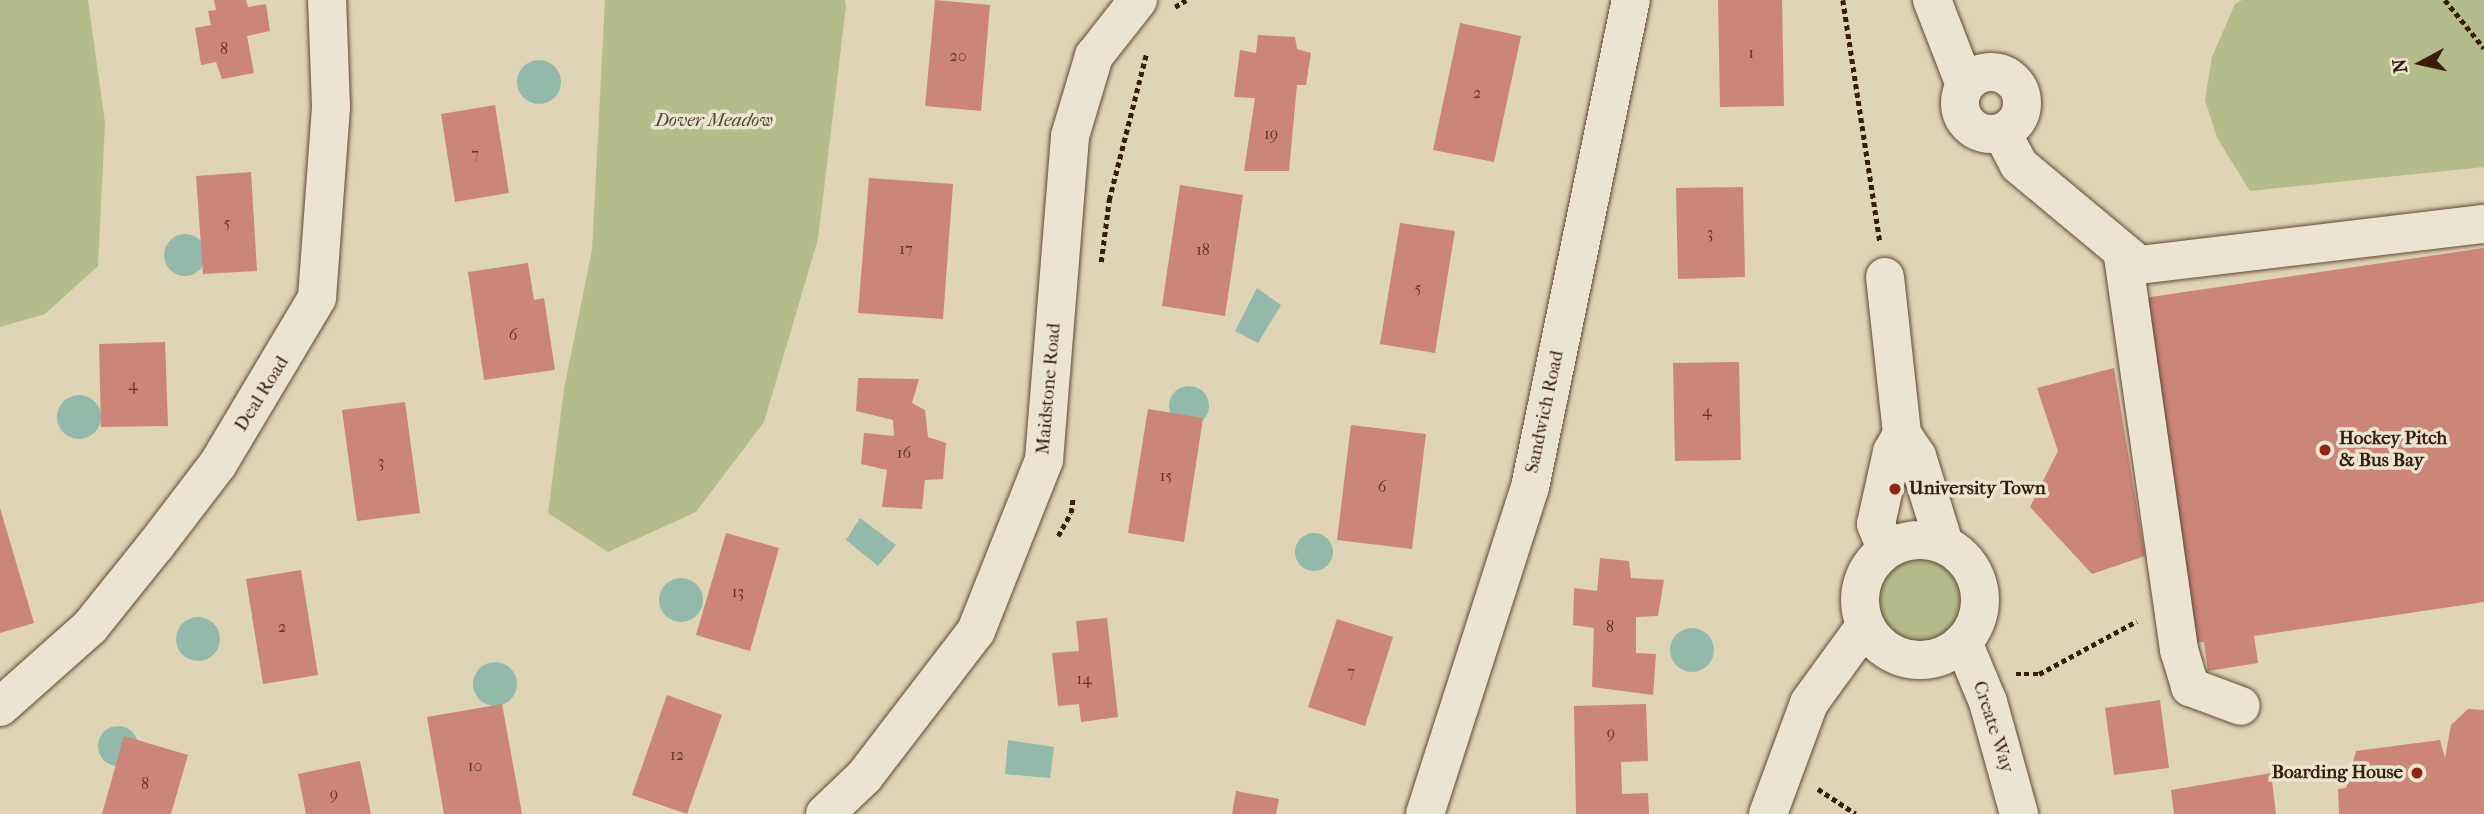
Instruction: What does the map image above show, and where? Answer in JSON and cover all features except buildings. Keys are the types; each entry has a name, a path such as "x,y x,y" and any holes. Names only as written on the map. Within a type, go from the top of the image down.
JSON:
{"street":[{"name":"Deal Road","path":"0,707 90,627 156,545 218,464 317,298 331,107 327,0"},
{"name":"Maidstone Road","path":"825,814 864,777 976,631 1044,460 1070,136 1094,56 1138,0"},
{"name":"Sandwich Road","path":"1425,814 1530,487 1631,0"},
{"path":"1932,0 1965,85 1960,104 1968,123 1985,133 2002,132 2019,165 2123,256 2139,265 2164,266 2484,224"},
{"path":"2123,256 2172,602 2190,687 2241,706"},
{"path":"1885,277 1902,435 1917,456 1944,544 1972,570 1979,588 1970,658 1910,660 1892,653 1865,626 1860,610 1862,584 1886,549 1914,540 1944,544"},
{"path":"1886,549 1876,524 1892,452 1902,435"},
{"path":"1768,814 1809,703 1865,626"},
{"name":"Create Way","path":"1970,658 2016,808"}],"path":[{"path":"1843,0 1885,277"},
{"path":"2445,0 2484,48"},
{"path":"1970,658 2039,674 2172,602"}],"green space":[{"path":"0,0 88,0 105,123 98,266 45,314 0,327"},
{"name":"Dover Meadow","path":"605,0 845,0 846,6 818,239 764,422 696,512 608,552 548,513 564,389 592,250"},
{"path":"2242,0 2484,0 2484,167 2250,191 2217,138 2205,100 2212,57 2235,4"},
{"path":"1919,557 1943,564 1955,576 1962,600 1955,624 1943,636 1919,643 1895,636 1883,624 1876,600 1883,576 1895,564"}],"shaded area":[{"path":"539,60 554,67 561,82 554,97 539,104 524,97 517,82 524,67"},
{"path":"185,234 200,240 206,255 200,270 185,276 170,270 164,255 170,240"},
{"path":"1257,288 1281,305 1258,343 1235,331"},
{"path":"1189,386 1197,387 1203,392 1208,398 1208,414 1203,420 1197,425 1189,426 1181,425 1175,420 1170,414 1169,406 1170,398 1175,392 1181,387"},
{"path":"79,395 94,402 101,417 94,432 79,439 64,432 57,417 64,402"},
{"path":"860,518 896,545 878,566 846,540"},
{"path":"1314,533 1328,538 1333,552 1328,566 1314,571 1300,566 1295,552 1300,538"},
{"path":"681,578 696,585 703,600 696,615 681,622 666,615 659,600 666,585"},
{"path":"198,617 213,624 220,639 213,654 198,661 183,654 176,639 183,624"},
{"path":"1692,628 1707,635 1714,650 1707,665 1692,672 1677,665 1670,650 1677,635"},
{"path":"495,662 510,669 517,684 510,699 495,706 480,699 473,684 480,669"},
{"path":"118,726 126,727 132,732 137,738 137,754 132,760 126,765 118,766 110,765 104,760 99,754 98,746 99,738 104,732 110,727"},
{"path":"1008,740 1054,747 1050,778 1005,774"}],"place":[{"name":"Hockey Pitch & Bus Bay","path":"2325,450"},
{"name":"University Town","path":"1895,489"},
{"name":"Boarding House","path":"2417,773"}]}
